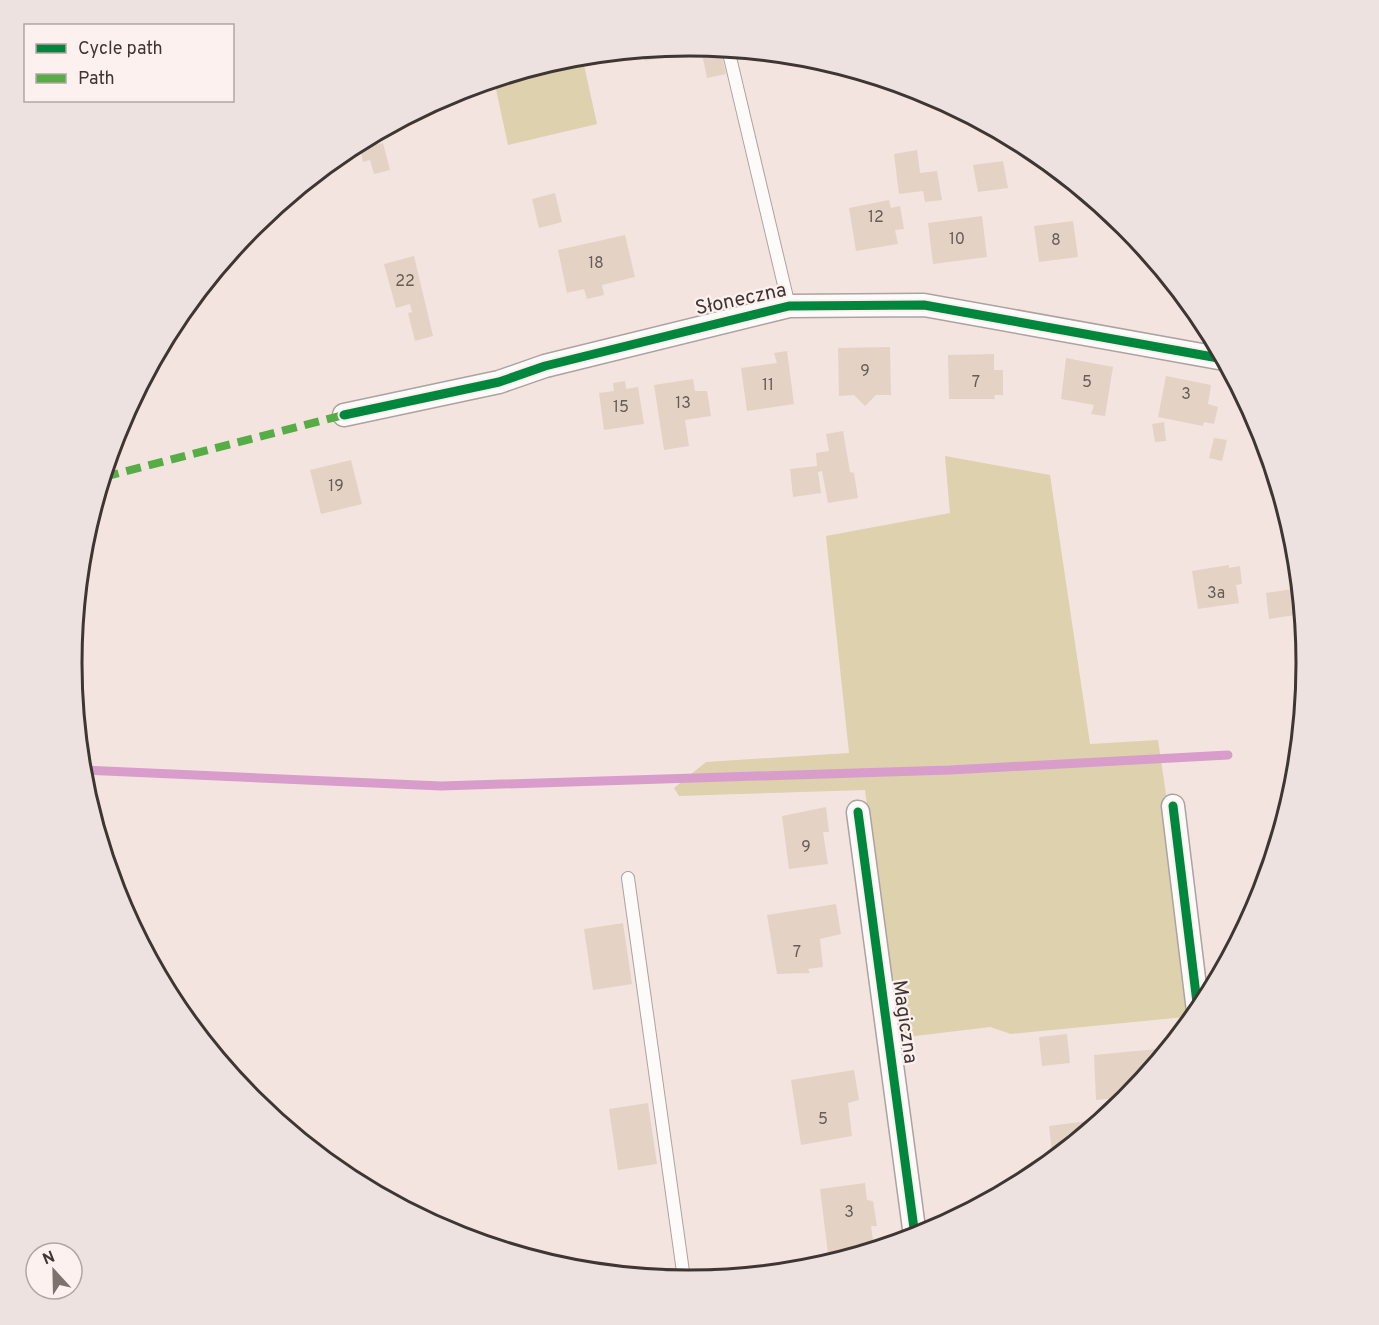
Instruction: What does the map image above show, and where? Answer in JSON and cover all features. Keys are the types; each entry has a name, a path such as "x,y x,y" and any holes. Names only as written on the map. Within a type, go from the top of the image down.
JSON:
{"street":[{"name":"Słoneczna","path":"344,415 499,382 545,366 789,306 924,305 1214,357"},
{"path":"1173,806 1196,996"},
{"name":"Magiczna","path":"858,812 914,1226"}],"lane":[{"path":"730,57 789,306"},
{"path":"628,878 683,1270"}],"shaded area":[{"path":"584,65 597,124 508,145 496,87 532,76"},
{"path":"945,456 1050,475 1090,744 1158,740 1196,997 1182,1017 1011,1034 990,1027 899,1038 865,790 679,796 674,788 706,762 849,753 826,536 950,513"}],"building":[{"path":"703,56 722,57 726,74 707,78"},
{"path":"664,57 645,61 644,58"},
{"path":"383,143 390,170 374,174 370,160 363,162 361,152 373,145"},
{"path":"917,150 920,173 937,171 942,200 925,202 923,191 899,194 894,154"},
{"path":"1003,161 1008,188 978,192 973,165"},
{"path":"555,193 562,222 539,228 532,199"},
{"path":"889,200 891,208 900,206 904,229 895,230 898,244 856,251 849,208"},
{"path":"982,216 987,257 933,264 928,223"},
{"path":"1073,221 1078,257 1039,262 1034,226"},
{"path":"625,235 635,277 602,285 604,295 587,299 584,289 567,293 558,250"},
{"path":"414,256 433,336 415,341 408,313 412,312 410,304 396,308 384,264"},
{"path":"890,347 891,395 876,395 865,406 854,395 839,396 838,348"},
{"path":"787,351 794,404 747,411 741,368 777,363 774,353"},
{"path":"994,354 994,370 1003,370 1003,395 994,395 995,399 949,399 948,355"},
{"path":"1066,358 1113,367 1105,416 1091,414 1094,405 1061,399"},
{"path":"1166,376 1211,385 1208,404 1218,407 1214,424 1204,422 1203,426 1158,417"},
{"path":"693,379 695,391 707,391 711,416 685,420 689,446 664,450 654,385"},
{"path":"625,381 626,389 638,387 644,424 604,430 599,393 614,391 613,383"},
{"path":"1164,422 1166,441 1155,442 1152,424"},
{"path":"843,431 850,472 854,473 858,498 828,503 822,471 818,472 821,493 793,497 790,469 817,466 816,453 829,451 826,434"},
{"path":"1214,438 1227,440 1222,461 1209,458"},
{"path":"351,460 362,504 321,514 310,470"},
{"path":"1229,565 1229,568 1240,566 1242,584 1236,585 1239,603 1198,609 1192,571"},
{"path":"1292,589 1294,615 1269,619 1266,593"},
{"path":"826,807 829,832 823,832 828,864 789,869 782,816"},
{"path":"836,904 841,934 820,939 823,967 808,969 810,973 777,974 767,915"},
{"path":"623,923 632,984 593,990 584,929"},
{"path":"1067,1034 1070,1063 1042,1066 1039,1037"},
{"path":"1157,1049 1112,1098 1096,1100 1094,1055"},
{"path":"854,1070 859,1100 848,1103 852,1136 801,1145 791,1080"},
{"path":"648,1103 657,1164 618,1170 609,1109"},
{"path":"1087,1121 1052,1149 1049,1126"},
{"path":"865,1183 867,1200 873,1201 877,1226 871,1226 873,1241 828,1253 820,1189"}],"waterway":[{"path":"92,770 441,786 950,770 1228,755"}],"marked path":[{"path":"113,475 344,415"}],"cycle path":[{"path":"344,415 499,382 545,366 789,306 924,305 1214,357"},
{"path":"1173,806 1196,996"},
{"path":"858,812 914,1226"}]}
